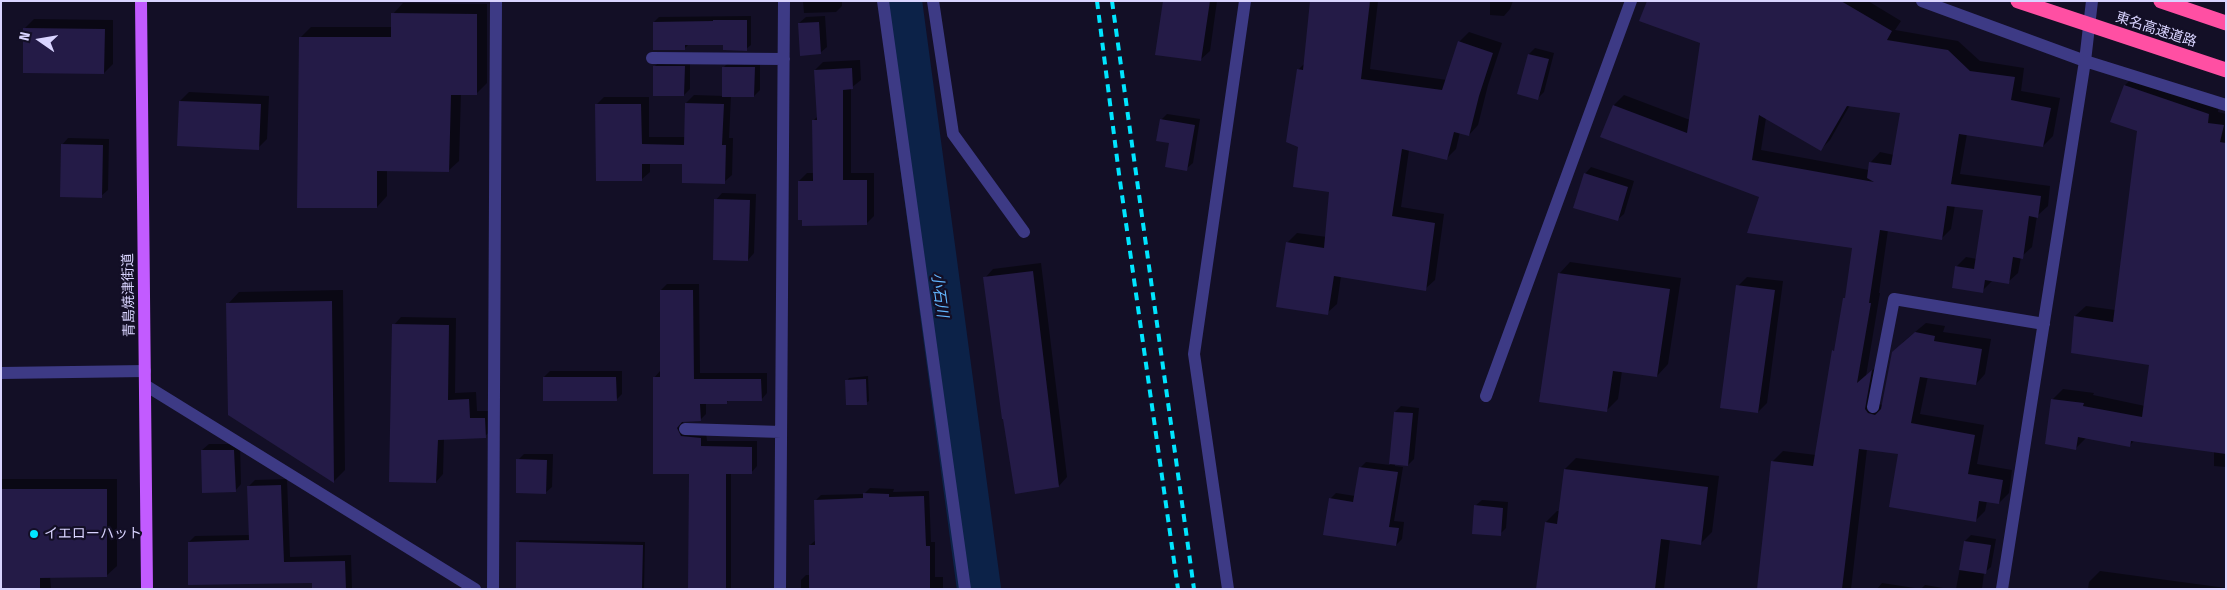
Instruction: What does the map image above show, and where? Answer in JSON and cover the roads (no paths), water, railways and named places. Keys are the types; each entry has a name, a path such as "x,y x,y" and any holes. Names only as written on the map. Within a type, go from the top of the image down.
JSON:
{"highway":[{"name":"東名高速道路","path":"2018,1 2226,70"},
{"name":"東名高速道路","path":"2161,1 2226,23"}],"main road":[{"name":"青島焼津街道","path":"142,1 146,589"}],"street":[{"path":"493,589 496,1"},
{"path":"780,589 784,1"},
{"path":"883,1 965,589"},
{"path":"933,1 953,134 1024,232"},
{"path":"1228,589 1194,354 1245,1"},
{"path":"1486,396 1631,1"},
{"path":"1922,1 2085,61 2226,105"},
{"path":"2002,589 2085,61 2092,1"},
{"path":"652,58 784,59"},
{"path":"1873,407 1894,299 2044,324"},
{"path":"1,374 145,371"},
{"path":"145,385 475,589"},
{"path":"685,429 781,432"}],"waterway":[{"name":"小石川","path":"900,1 979,589"}],"railway":[{"path":"1097,1 1119,174 1178,589"},
{"path":"1112,1 1194,589"}],"place":[{"name":"イエローハット","path":"34,534"}]}
